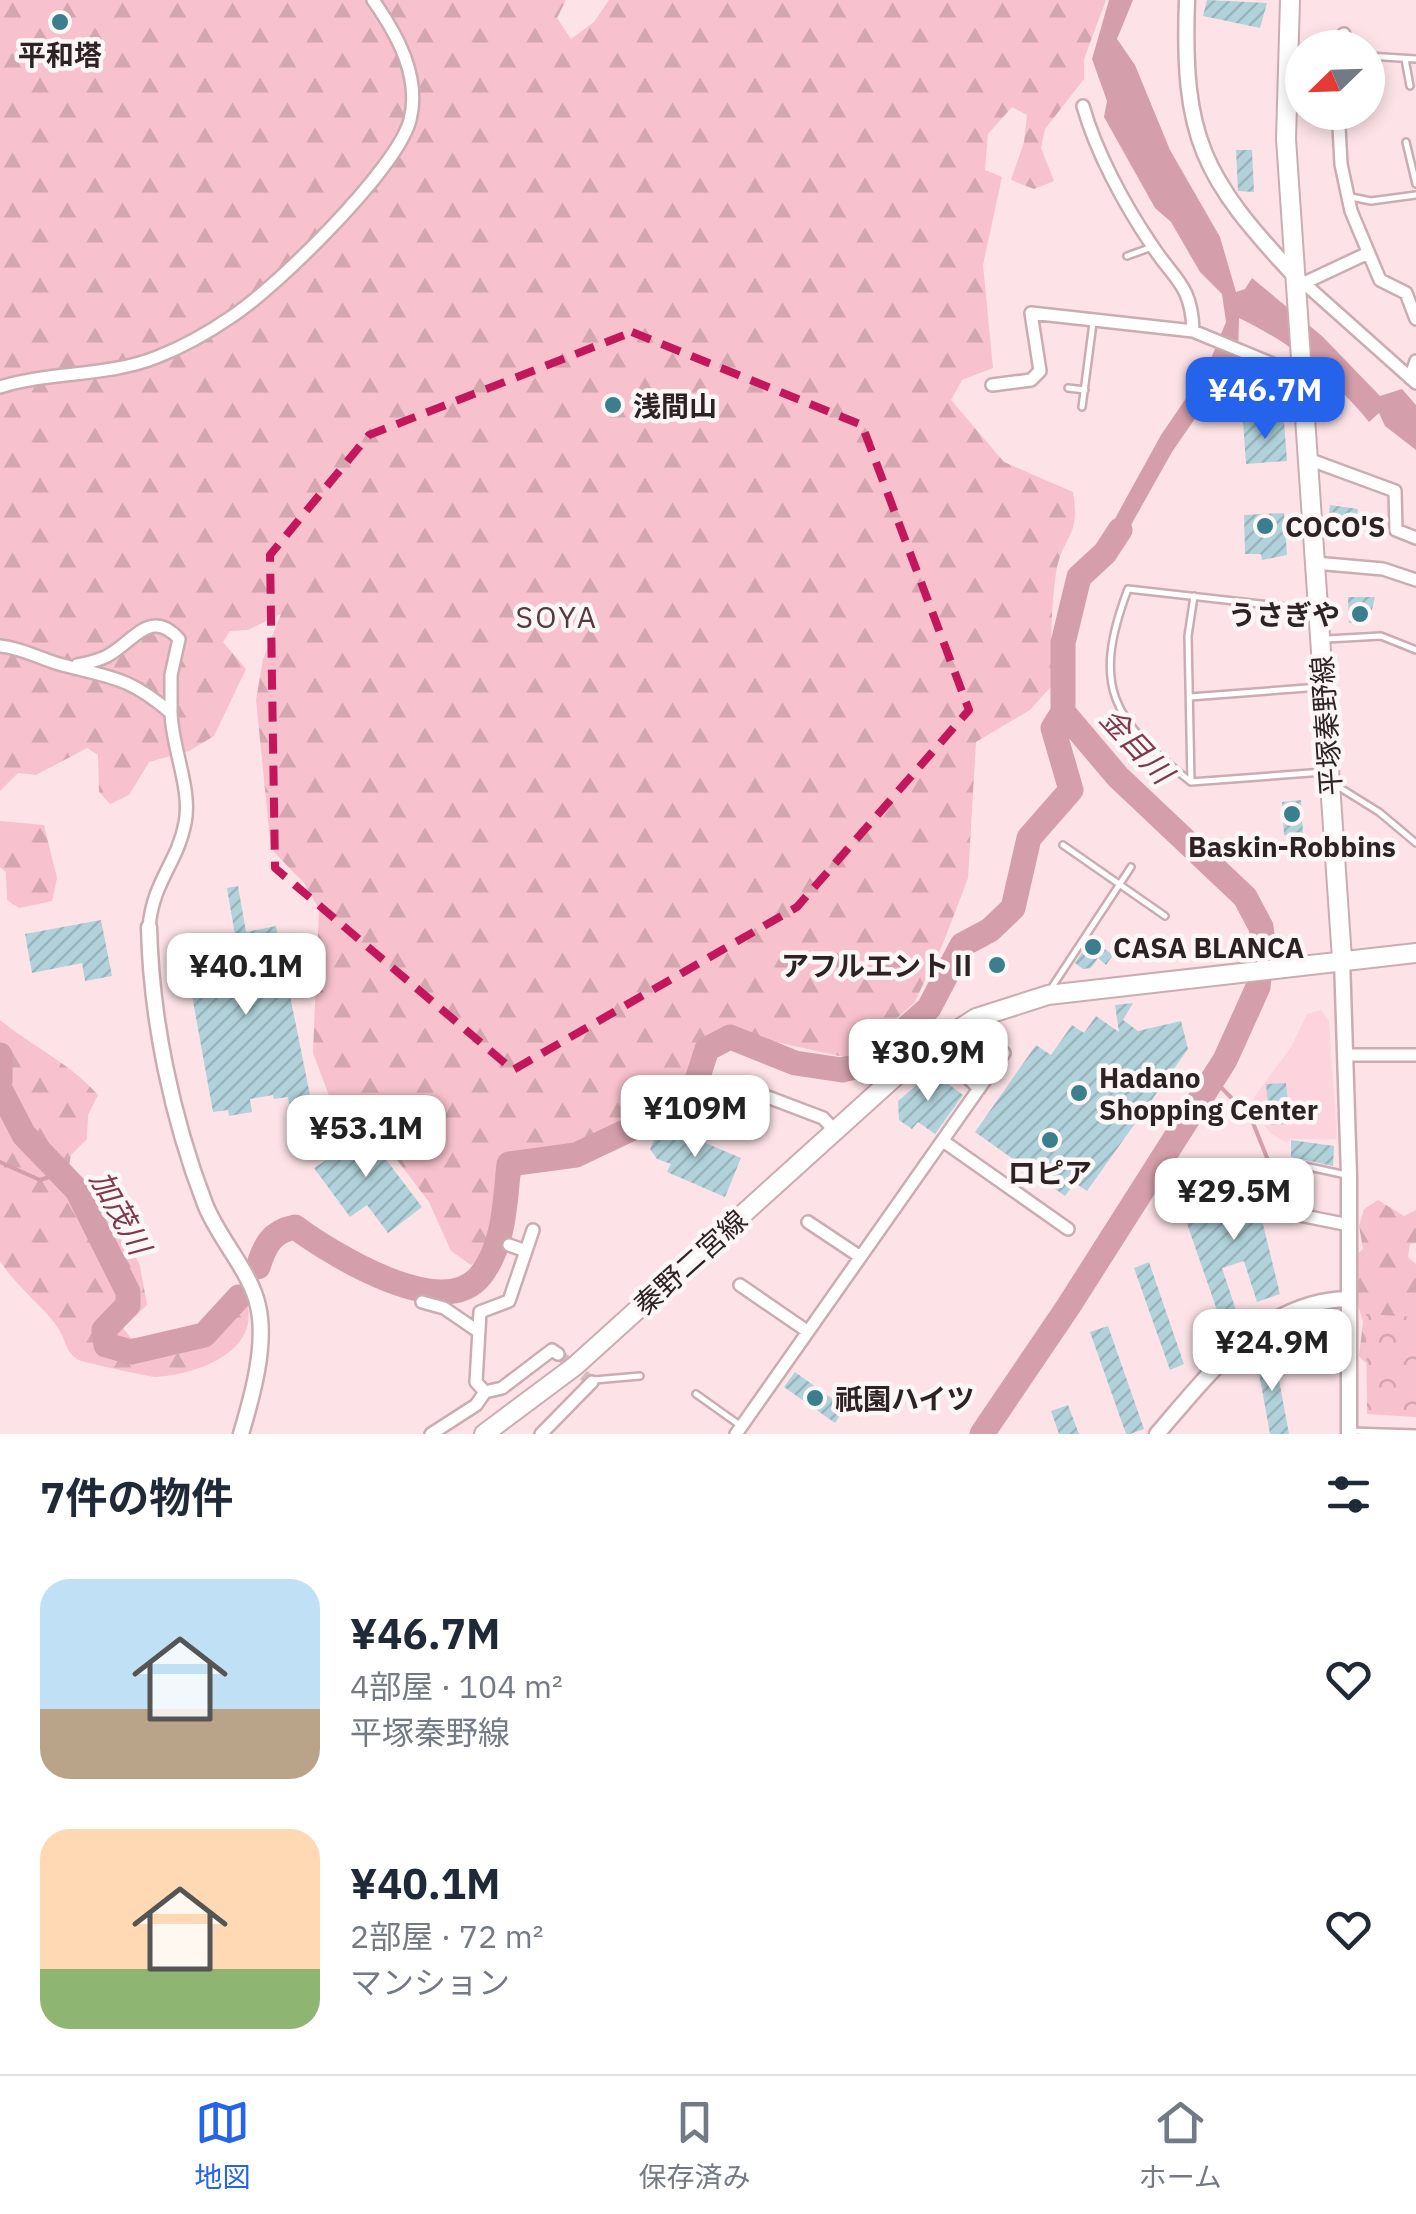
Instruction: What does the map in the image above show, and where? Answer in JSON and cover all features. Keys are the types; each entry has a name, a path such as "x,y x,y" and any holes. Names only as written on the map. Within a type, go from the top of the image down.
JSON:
{"main road":[{"name":"平塚秦野線","path":"1290,0 1286,139 1342,959"},
{"path":"1342,959 1416,954"},
{"name":"秦野二宮線","path":"484,1434 575,1366 935,1044 998,1009 1048,995 1342,959"}],"street":[{"path":"0,387 156,358 234,315 335,222 396,151 410,121 412,80 396,32 373,0"},
{"path":"1187,0 1184,71 1198,143 1228,200 1298,284 1413,380"},
{"path":"1082,106 1089,128 1152,247 1186,291 1196,332"},
{"path":"1342,130 1338,140 1348,196 1368,253 1380,280 1411,290 1416,319"},
{"path":"1298,284 1368,253"},
{"path":"992,386 1030,380 1040,372 1030,313 1196,332 1302,371"},
{"path":"1413,380 1416,361"},
{"path":"1308,459 1395,491 1396,530 1416,538"},
{"path":"1315,563 1383,569 1416,580"},
{"path":"72,666 102,659 148,626 163,626 180,639 170,674 171,713 186,820 177,850 154,891 149,926 156,1011 166,1063 200,1186 212,1221 259,1307 258,1354 241,1434"},
{"path":"0,646 106,672 144,690 171,713"},
{"path":"1342,959 1349,1176 1349,1433"},
{"path":"935,1044 978,1089"},
{"path":"739,1430 1004,1053"},
{"path":"1346,1055 1416,1055"},
{"path":"706,1110 731,1090 744,1088 823,1118 835,1130"},
{"path":"943,1140 1068,1228"},
{"path":"1276,1180 1266,1198 1269,1209 1349,1225"},
{"path":"808,1222 858,1256"},
{"path":"485,1392 476,1382 480,1312 509,1300 533,1230"},
{"path":"509,1245 526,1251"},
{"path":"740,1284 807,1330"},
{"path":"1158,1434 1251,1334 1312,1301 1348,1299"},
{"path":"422,1302 444,1308 479,1332"},
{"path":"432,1434 476,1405 485,1392 502,1388 552,1350 558,1354"},
{"path":"540,1434 592,1382"}],"lane":[{"path":"1385,57 1416,59"},
{"path":"1405,58 1410,86"},
{"path":"1406,142 1416,184"},
{"path":"1348,196 1371,201 1416,195"},
{"path":"1127,256 1152,247"},
{"path":"1082,407 1094,320"},
{"path":"1068,388 1085,390"},
{"path":"1318,610 1128,589 1114,626 1108,664 1111,688 1127,721 1146,746 1192,782 1329,776 1416,843"},
{"path":"1192,782 1188,636 1194,596"},
{"path":"1320,640 1381,636 1416,650"},
{"path":"1190,697 1323,687"},
{"path":"1063,845 1165,916"},
{"path":"1048,995 1132,867"},
{"path":"1153,908 1160,900"},
{"path":"1290,1163 1349,1176"},
{"path":"592,1382 640,1376"},
{"path":"696,1394 739,1430"},
{"path":"1349,1433 1416,1433"}],"highlighted area":[{"path":"632,332 862,425 969,710 797,907 513,1070 275,868 270,555 369,435"}],"shaded area":[{"path":"1109,0 1133,0 1117,39 1135,65 1170,150 1220,237 1236,292 1245,289 1252,278 1322,336 1380,396 1402,389 1416,405 1416,450 1385,426 1379,413 1369,422 1310,362 1239,318 1238,356 1172,452 1113,557 1098,562 1112,524 1161,435 1208,366 1226,322 1222,294 1200,272 1171,222 1155,208 1104,117 1107,101 1092,59"},
{"path":"1321,1010 1329,1021 1337,1139 1291,1139 1287,1143 1270,1133 1253,1110 1254,1097 1291,1047 1307,1014"}],"green space":[{"path":"0,0 566,0 557,18 571,39 594,22 609,0 1106,0 1084,59 1084,79 1045,129 1041,148 1054,181 1034,189 1011,180 1024,142 1027,115 1012,107 988,134 985,170 1002,177 983,265 993,368 962,380 951,400 1004,462 1073,492 1075,519 1059,561 1053,601 1051,642 1055,682 1030,710 976,742 968,878 942,946 914,1003 863,1048 844,1057 741,1034 697,1059 676,1097 522,1172 499,1243 471,1265 451,1251 429,1202 365,1118 331,1101 313,1053 319,909 304,883 271,849 256,700 263,659 281,614 248,630 230,631 223,642 246,669 214,736 189,751 149,762 129,795 110,804 99,792 98,755 87,748 36,775 18,773 0,791"},
{"path":"0,821 44,825 57,878 52,901 19,908 7,900 6,872 0,867"},
{"path":"0,1020 76,1074 98,1095 88,1115 87,1139 71,1155 67,1177 128,1241 140,1266 147,1305 123,1328 131,1338 187,1335 216,1317 235,1290 244,1294 249,1313 246,1330 226,1355 192,1370 156,1377 81,1361 70,1352 55,1323 0,1261"},
{"path":"1378,1200 1404,1216 1416,1210 1416,1243 1410,1244 1408,1257 1416,1264 1416,1357 1368,1365 1359,1356 1363,1322 1357,1302 1355,1256 1363,1249 1359,1226 1364,1209"},
{"path":"1366,1314 1416,1317 1416,1417 1367,1414"}],"building":[{"path":"1207,0 1267,3 1260,28 1203,16"},
{"path":"1236,150 1252,150 1254,192 1238,191"},
{"path":"1241,375 1261,381 1254,404 1234,398"},
{"path":"1243,421 1284,421 1287,461 1246,464"},
{"path":"1330,505 1358,509 1355,530 1327,526"},
{"name":"COCO'S","path":"1284,513 1287,555 1262,560 1261,554 1245,554 1244,515"},
{"name":"うさぎや","path":"1348,597 1375,597 1369,622 1349,623"},
{"path":"1301,800 1303,834 1284,835 1282,802"},
{"path":"238,886 246,932 276,926 311,1100 289,1104 288,1097 274,1099 273,1095 250,1099 252,1112 229,1116 228,1110 213,1112 188,973 195,971 191,949 208,946 207,940 235,935 227,888"},
{"path":"101,920 112,976 85,981 82,963 32,973 25,934"},
{"name":"CASA BLANCA","path":"1091,939 1113,955 1106,965 1098,958 1091,968 1083,969 1075,963"},
{"name":"Hadano Shopping Center","path":"1133,1003 1123,1020 1138,1031 1181,1021 1188,1049 1087,1191 1075,1183 1065,1196 975,1132 1036,1045 1051,1055 1072,1025 1084,1033 1096,1016 1119,1032 1115,1005"},
{"path":"932,1072 963,1095 935,1134 918,1122 912,1129 899,1120 898,1101"},
{"path":"1286,1083 1290,1124 1270,1125 1266,1084"},
{"path":"359,1124 422,1207 388,1233 367,1205 350,1217 314,1168 331,1157 325,1150"},
{"path":"661,1124 741,1158 725,1197 667,1172 671,1164 657,1159 650,1149"},
{"path":"1291,1140 1334,1146 1333,1166 1291,1157"},
{"path":"1288,1168 1307,1173 1295,1205 1277,1198"},
{"path":"1251,1175 1280,1294 1257,1302 1244,1261 1222,1268 1236,1310 1219,1316 1183,1212 1200,1206 1204,1216 1225,1209 1217,1186"},
{"path":"1149,1262 1184,1364 1170,1370 1134,1268"},
{"path":"1309,1325 1330,1325 1332,1370 1310,1370"},
{"path":"1108,1326 1144,1429 1130,1434 1126,1434 1090,1332"},
{"path":"1274,1353 1289,1434 1270,1434 1256,1356"},
{"name":"祇園ハイツ","path":"795,1372 845,1408 835,1423 784,1387"},
{"path":"1068,1405 1079,1434 1059,1434 1051,1411"}],"waterway":[{"name":"金目川","path":"982,1434 1225,1060 1258,987 1261,927 1245,897 1118,777 1063,712 1063,643 1079,577 1105,553 1120,530"},
{"name":"加茂川","path":"258,1267 270,1241 295,1227 359,1267 387,1279 441,1292 464,1288 481,1275 495,1250 509,1164 576,1155 648,1121 695,1086 707,1049 730,1037 795,1063 842,1070 866,1064 929,1008 962,945 990,930 1013,908 1029,838 1071,790 1053,728 1063,712"},
{"name":"加茂川","path":"0,1055 0,1081"},
{"path":"1212,1078 1251,1118 1274,1175"},
{"name":"加茂川","path":"0,1089 24,1135 77,1190 128,1292 128,1305 104,1330 106,1345 131,1352 204,1335 239,1297"},
{"path":"0,1162 40,1180 64,1172"}],"tunnel":[{"path":"558,1354 592,1382"}],"place":[{"name":"平和塔","path":"60,22"},
{"name":"浅間山","path":"613,405"},
{"name":"COCO'S","path":"1265,526"},
{"name":"うさぎや","path":"1360,614"},
{"name":"Baskin-Robbins","path":"1292,814"},
{"name":"CASA BLANCA","path":"1093,947"},
{"name":"アフルエントⅡ","path":"997,965"},
{"name":"Hadano Shopping Center","path":"1079,1093"},
{"name":"ロピア","path":"1050,1140"},
{"name":"祇園ハイツ","path":"815,1398"}],"district":[{"name":"SOYA","path":"557,616"}]}
